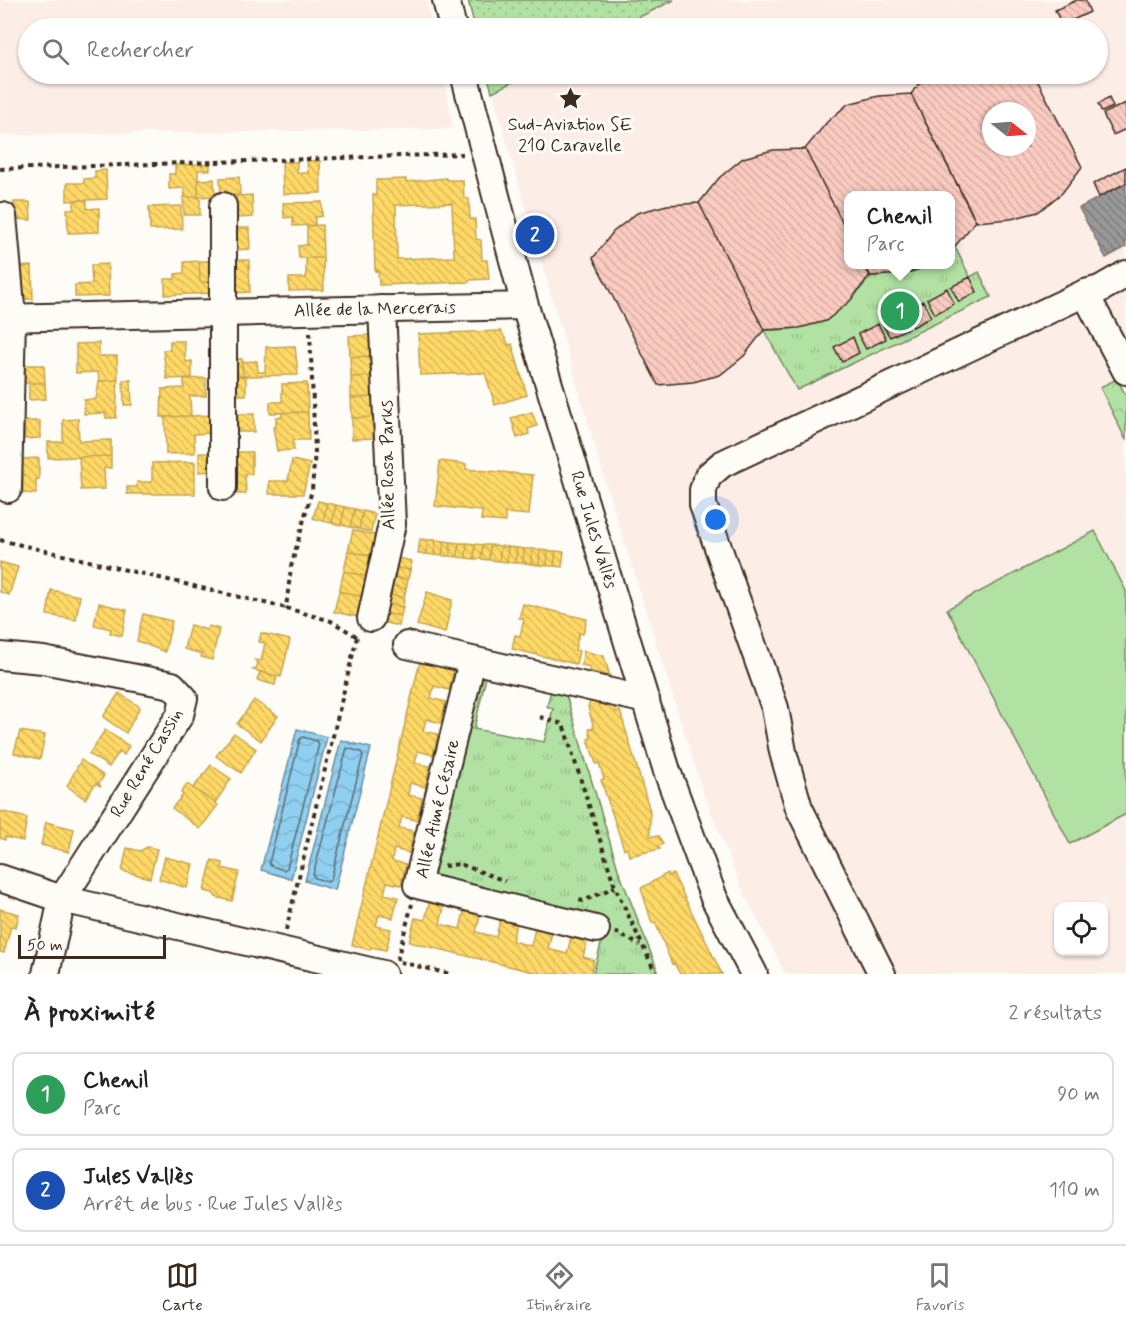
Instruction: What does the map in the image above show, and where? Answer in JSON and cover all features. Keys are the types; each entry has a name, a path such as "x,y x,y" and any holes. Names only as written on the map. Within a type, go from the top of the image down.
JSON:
{"street":[{"path":"446,0 450,18"},
{"name":"Rue Jules Vallès","path":"467,84 525,306 667,771 714,898 754,974"},
{"path":"223,206 223,487"},
{"path":"3,216 8,489"},
{"path":"882,974 799,808 783,752 775,708 703,505 703,490 708,476 722,465 1085,293 1100,289 1126,274"},
{"path":"1085,293 1126,371"},
{"name":"Allée de la Mercerais","path":"6,318 525,306"},
{"name":"Allée Rosa Parks","path":"365,631 392,524 382,309"},
{"path":"407,645 646,700"},
{"name":"Rue René Cassin","path":"0,656 43,660 171,685 184,698 180,715 62,899"},
{"name":"Allée Aimé Césaire","path":"472,661 420,873 596,929"},
{"path":"0,878 62,899 281,950 390,968"},
{"path":"46,974 62,899"}],"path":[{"path":"0,169 484,153"},
{"path":"286,608 291,567 312,490 315,450 309,311"},
{"path":"0,540 286,608 365,631 281,950"},
{"path":"540,717 563,724 615,887 656,974"},
{"path":"390,968 420,873 460,864 507,882"},
{"path":"572,898 583,901 615,887"}],"shaded area":[{"path":"0,0 426,0 430,18 18,18 18,84 445,84 453,129 0,135"},
{"path":"468,0 1126,0 1126,974 786,974 745,896 703,792 606,484 490,84 1108,84 1108,18 472,18"}],"green space":[{"path":"468,0 674,0 637,18 472,18"},
{"path":"490,84 508,84 492,92"},
{"path":"955,247 970,277 979,272 991,297 797,390 764,330 799,328 825,319 848,302 871,276 916,269 955,269"},
{"path":"1117,379 1126,396 1126,440 1100,387"},
{"path":"1095,531 1126,591 1126,814 1070,844 947,609"},
{"path":"475,670 487,673 474,729 544,742 553,709 547,706 552,687 564,688 618,869 659,974 593,974 606,926 424,879"}],"water":[{"path":"297,729 327,737 291,879 261,870"},
{"path":"341,740 371,748 335,890 305,881"}],"building: Logements":[{"path":"307,161 320,161 321,193 283,194 282,162 297,162 297,173 308,173"},
{"path":"210,164 210,170 198,170 198,197 185,197 184,188 169,189 169,174 175,174 175,165"},
{"path":"106,170 107,199 67,201 67,183 84,183 84,179 95,178 95,171"},
{"path":"239,177 240,195 221,196 220,178"},
{"path":"446,178 447,180 463,180 464,198 469,199 470,219 475,219 476,239 481,240 482,260 487,260 489,279 469,280 469,282 379,285 378,270 375,271 373,195 376,195 376,180 406,179 406,182","holes":["452,203 454,257 397,259 396,205"]},
{"path":"214,179 215,196 198,197 198,180"},
{"path":"252,195 253,217 237,218 236,196"},
{"path":"183,197 200,197 200,215 184,215"},
{"path":"74,200 87,200 87,209 99,208 99,232 68,233 67,209 74,209"},
{"path":"14,202 30,202 31,220 14,219"},
{"path":"322,202 322,216 315,217 315,225 293,226 293,217 284,218 283,203"},
{"path":"181,206 182,229 150,230 149,207"},
{"path":"322,225 323,258 299,258 298,246 307,245 307,226"},
{"path":"233,228 249,228 250,249 234,250"},
{"path":"306,258 323,258 324,290 289,291 289,278 306,278"},
{"path":"232,260 249,260 250,292 233,293"},
{"path":"199,261 200,282 215,282 216,293 165,295 165,279 175,279 175,274 184,273 184,262"},
{"path":"199,261 215,261 215,282 200,282"},
{"path":"108,264 109,296 75,297 75,285 92,284 91,265"},
{"path":"32,266 33,299 17,299 16,267"},
{"path":"501,331 509,345 512,344 527,395 495,405 485,373 420,375 418,334"},
{"path":"373,335 373,356 350,357 349,336"},
{"path":"170,341 184,341 186,362 192,361 192,378 167,379 163,350 170,350"},
{"path":"99,343 99,356 117,356 118,380 99,381 98,372 76,373 76,344"},
{"path":"295,346 298,375 243,376 242,362 257,361 258,372 265,372 266,347"},
{"path":"373,356 374,376 351,377 350,357"},
{"path":"226,359 242,359 243,376 226,377"},
{"path":"25,365 44,365 45,383 25,383"},
{"path":"246,376 246,395 230,395 229,377"},
{"path":"374,376 375,397 351,398 351,377"},
{"path":"206,378 206,396 190,396 191,416 161,417 162,389 184,388 184,379"},
{"path":"118,380 116,418 106,418 105,413 84,414 84,400 96,399 99,381"},
{"path":"123,380 131,380 132,405 124,405"},
{"path":"29,383 45,383 46,399 29,400"},
{"path":"307,383 308,412 270,413 270,402 282,402 282,384"},
{"path":"375,397 375,417 352,418 351,398"},
{"path":"308,412 309,440 293,440 294,450 277,451 273,427 276,427 276,417 282,417 282,413"},
{"path":"532,412 537,426 528,429 529,434 517,438 511,418"},
{"path":"237,414 254,414 254,432 238,432"},
{"path":"215,415 215,433 194,434 195,453 166,454 165,417"},
{"path":"375,417 376,438 352,439 352,418"},
{"path":"78,419 79,441 111,440 111,456 48,458 48,442 63,442 63,420"},
{"path":"24,421 40,421 40,438 25,439"},
{"path":"235,452 252,452 252,474 245,474 246,494 237,494"},
{"path":"199,453 218,453 218,471 199,472"},
{"path":"111,456 111,468 104,468 105,489 81,490 79,457"},
{"path":"39,458 36,494 23,493 22,459"},
{"path":"292,460 310,464 303,494 269,494 269,481 288,481"},
{"path":"440,461 466,464 466,469 533,475 529,515 505,513 505,522 481,520 482,511 435,506"},
{"path":"195,462 195,494 127,494 127,487 137,487 137,482 152,482 152,463"},
{"path":"318,501 327,503 323,521 313,518"},
{"path":"327,503 336,505 332,523 323,521"},
{"path":"336,505 345,507 341,525 332,523"},
{"path":"345,507 355,509 350,527 341,525"},
{"path":"355,509 363,511 359,529 350,527"},
{"path":"363,511 375,514 371,532 359,529"},
{"path":"353,530 379,536 377,557 348,551"},
{"path":"420,539 428,540 426,554 418,554"},
{"path":"428,540 436,540 434,555 426,554"},
{"path":"436,540 444,541 442,556 434,555"},
{"path":"444,541 451,542 450,556 442,556"},
{"path":"451,542 459,543 458,557 450,556"},
{"path":"459,543 467,543 466,558 458,557"},
{"path":"467,543 475,544 474,559 466,558"},
{"path":"475,544 483,545 481,559 474,559"},
{"path":"483,545 490,545 489,560 481,559"},
{"path":"490,545 501,546 499,561 489,560"},
{"path":"501,546 508,547 507,562 499,561"},
{"path":"508,547 517,548 515,563 507,562"},
{"path":"517,548 524,549 523,563 515,563"},
{"path":"524,549 532,549 531,564 523,563"},
{"path":"532,549 540,550 539,565 531,564"},
{"path":"540,550 548,551 547,566 539,565"},
{"path":"348,551 377,557 369,577 344,571"},
{"path":"548,551 556,551 554,566 547,566"},
{"path":"556,551 564,552 562,567 554,566"},
{"path":"394,557 412,561 410,570 392,567"},
{"path":"0,562 18,567 9,595 0,592"},
{"path":"392,567 410,570 408,580 390,576"},
{"path":"344,571 369,577 367,598 339,591"},
{"path":"390,576 408,580 406,589 388,585"},
{"path":"388,585 406,589 404,598 386,594"},
{"path":"51,590 80,596 76,620 47,615"},
{"path":"339,591 364,597 363,618 334,612"},
{"path":"427,592 452,600 445,633 417,625"},
{"path":"386,594 404,598 403,607 385,603"},
{"path":"99,603 127,610 122,636 110,633 111,629 94,625"},
{"path":"385,603 403,607 401,616 383,613"},
{"path":"523,604 587,619 583,634 579,633 577,641 575,650 579,651 576,664 512,649 515,635 520,636 524,619 519,618"},
{"path":"383,613 401,616 399,626 381,622"},
{"path":"143,614 172,621 165,652 137,641"},
{"path":"190,625 207,630 208,626 219,629 212,660 201,657 202,654 184,649"},
{"path":"261,633 290,640 281,677 253,670 256,669 258,663 255,660 261,661 265,643 259,642"},
{"path":"584,651 604,656 610,676 589,671 590,667 581,665"},
{"path":"421,657 454,668 449,690 434,686 431,698 446,702 441,723 426,719 423,731 438,734 433,755 418,751 415,763 430,766 425,787 410,783 408,795 422,798 417,820 402,817 399,828 414,831 409,853 394,849 392,861 406,864 401,885 387,882 384,894 398,897 393,918 379,915 376,926 391,929 386,950 371,947 370,950 352,945"},
{"path":"260,672 277,676 275,685 257,680"},
{"path":"119,693 140,707 126,733 103,717"},
{"path":"593,695 612,700 616,712 620,711 650,811 650,836 659,836 663,844 658,846 660,849 629,856 627,848 624,849 601,780 604,779 599,763 596,764 588,739 591,738 589,729 594,728 588,707"},
{"path":"254,700 278,716 261,741 237,724"},
{"path":"105,730 129,746 124,755 119,752 109,767 89,754"},
{"path":"20,731 45,735 40,759 14,753"},
{"path":"234,733 256,749 241,773 216,756"},
{"path":"81,760 104,776 99,783 101,787 96,783 85,799 67,786"},
{"path":"211,765 231,779 215,803 193,788"},
{"path":"187,784 218,805 200,829 172,808 183,795 181,793"},
{"path":"0,811 27,818 23,841 0,838"},
{"path":"46,822 74,829 69,852 41,845"},
{"path":"147,847 157,849 150,878 122,871 127,848 140,851"},
{"path":"165,857 193,864 187,888 159,879"},
{"path":"212,860 223,863 222,868 239,872 232,901 204,891"},
{"path":"668,873 669,876 673,874 722,974 680,974 674,963 672,964 655,922 652,923 641,888"},
{"path":"430,900 445,903 440,924 460,929 465,908 481,912 476,932 496,937 501,916 517,920 512,941 531,946 536,924 553,928 548,949 567,954 572,933 588,937 583,957 594,960 591,974 542,974 409,942 415,918 425,920"},
{"path":"0,909 19,914 16,927 11,926 4,953 0,952"}],"building: Industrie":[{"path":"1126,183 1126,247 1106,258 1079,208"}],"building: Autres":[{"path":"1077,0 1085,0 1090,12 1077,18 1059,18 1055,10"},
{"path":"919,84 1039,84 1082,167 1062,193 1038,212 1011,219 976,222 911,94"},
{"path":"911,94 976,221 955,246 955,191 844,191 844,225 805,149 827,122 848,104 879,96"},
{"path":"1109,98 1113,107 1102,112 1098,104"},
{"path":"1126,103 1126,129 1113,135 1103,114"},
{"path":"805,149 844,225 844,269 867,269 870,275 850,301 826,321 799,328 764,330 699,203 719,178 743,158 773,150"},
{"path":"1126,167 1126,183 1099,197 1093,184"},
{"path":"699,203 764,330 744,356 720,375 693,382 658,385 593,258 613,232 637,213 667,205"},
{"path":"866,269 920,269 905,274 870,276"},
{"path":"970,277 977,292 959,302 951,287"},
{"path":"947,288 954,304 935,314 927,299"},
{"path":"923,301 931,317 913,327 904,311"},
{"path":"900,312 908,328 890,337 881,322"},
{"path":"878,324 886,339 866,349 858,334"},
{"path":"853,337 859,353 842,362 834,347"}],"place":[{"name":"Sud-Aviation SE 210 Caravelle","path":"570,99"},
{"name":"Jules Vallès","path":"535,235"},
{"name":"Chenil","path":"900,311"}]}
